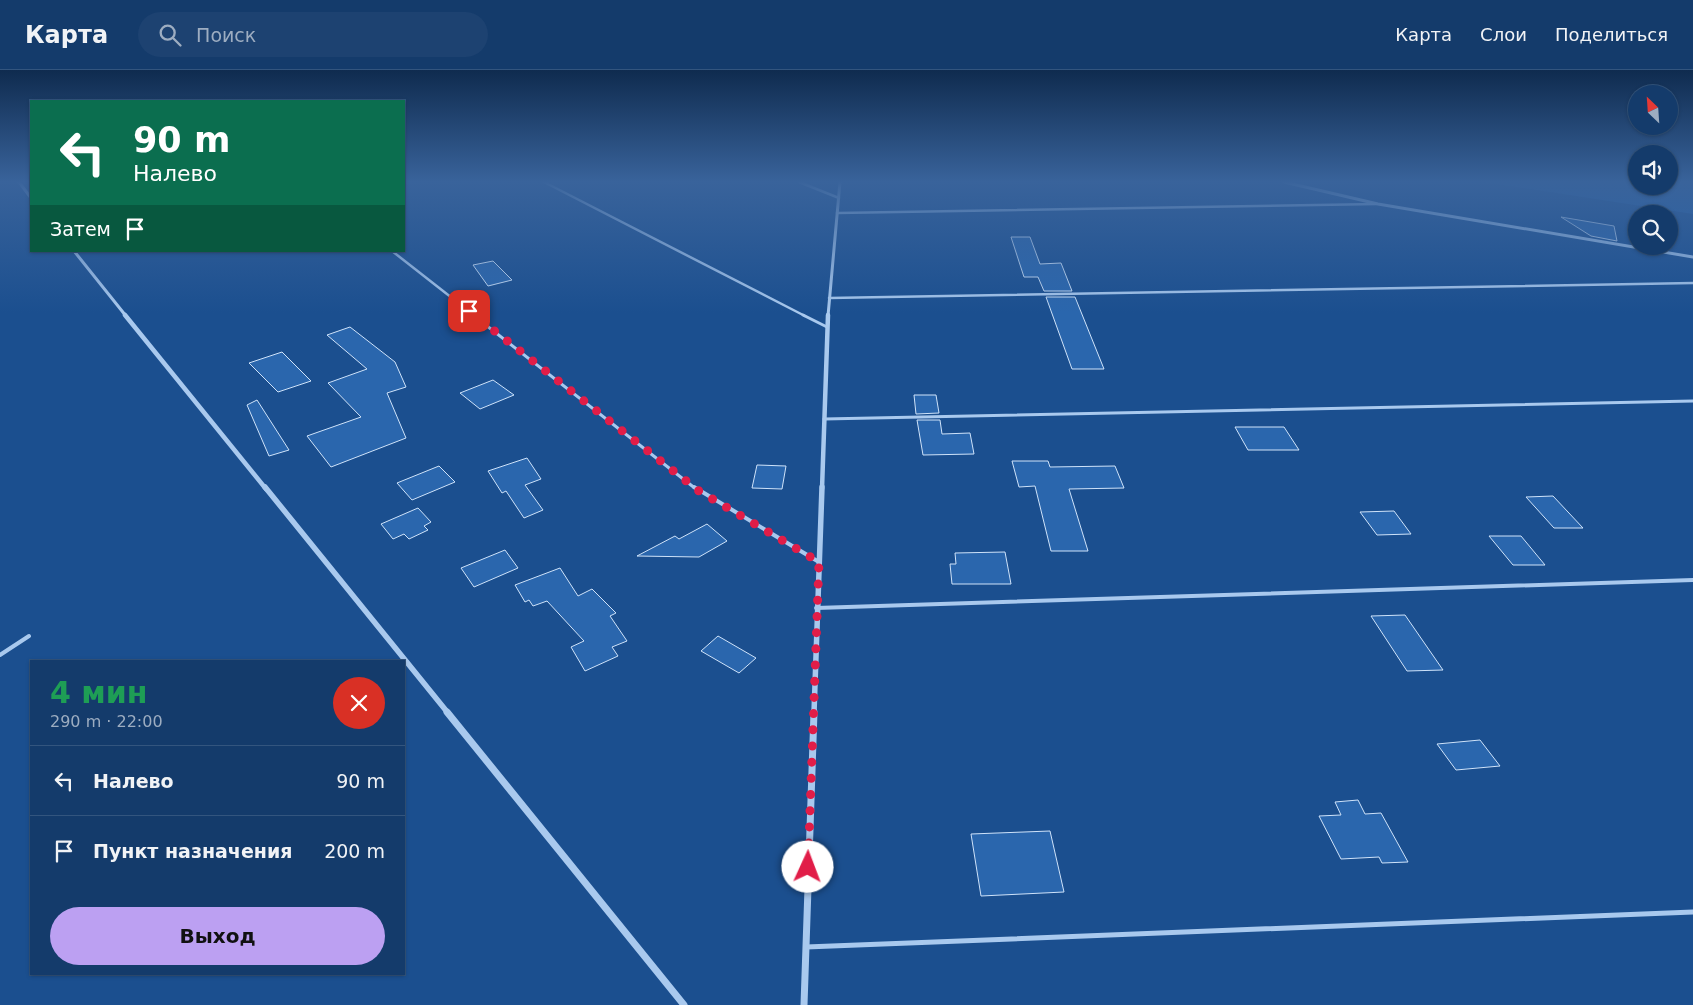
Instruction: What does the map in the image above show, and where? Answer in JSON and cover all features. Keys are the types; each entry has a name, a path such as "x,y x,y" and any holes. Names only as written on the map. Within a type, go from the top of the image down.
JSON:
{"street":[{"path":"804,1005 827,327 837,226"},
{"path":"1507,226 1693,257"},
{"path":"75,252 405,660"},
{"path":"405,660 684,1005"}],"lane":[{"path":"629,226 827,327"},
{"path":"393,252 699,491 819,562"},
{"path":"829,298 1693,283"},
{"path":"824,419 1693,401"},
{"path":"816,608 1693,580"},
{"path":"0,655 29,636"},
{"path":"806,947 1693,912"}],"building":[{"path":"1575,226 1614,226 1617,241 1591,236"},
{"path":"1011,237 1030,237 1040,264 1061,263 1072,291 1044,291 1038,277 1024,277"},
{"path":"493,261 512,280 488,286 473,265"},
{"path":"1046,297 1075,297 1104,369 1072,369"},
{"path":"350,327 395,362 406,387 387,393 406,438 331,467 307,436 361,417 328,383 367,369 327,335"},
{"path":"282,352 311,381 278,392 249,363"},
{"path":"493,380 514,395 480,409 460,393"},
{"path":"914,395 936,395 939,413 916,414"},
{"path":"257,400 289,450 269,456 247,405"},
{"path":"917,420 940,420 942,434 970,433 974,454 923,455"},
{"path":"1235,427 1284,427 1299,450 1248,450"},
{"path":"527,458 541,479 525,485 543,510 524,518 506,491 502,493 488,471"},
{"path":"1012,461 1048,461 1050,467 1115,466 1124,488 1069,489 1088,551 1051,551 1035,486 1019,487"},
{"path":"757,465 786,466 782,489 752,488"},
{"path":"439,466 455,482 412,500 397,483"},
{"path":"1553,496 1583,528 1554,528 1526,497"},
{"path":"418,508 431,522 424,526 428,530 409,539 404,534 393,539 381,524"},
{"path":"1394,511 1411,534 1377,535 1360,512"},
{"path":"707,524 727,541 699,557 637,556 675,536 679,539"},
{"path":"1489,536 1521,536 1545,565 1513,565"},
{"path":"505,550 518,568 474,587 461,568"},
{"path":"1005,552 1011,584 952,584 950,564 956,564 955,553"},
{"path":"560,568 578,596 592,589 616,613 610,616 627,641 612,647 618,656 585,671 571,647 584,641 547,601 533,606 529,600 525,602 515,585"},
{"path":"1405,615 1443,670 1407,671 1371,616"},
{"path":"718,636 756,658 739,673 701,651"},
{"path":"1480,740 1500,766 1456,770 1437,744"},
{"path":"1358,800 1365,814 1381,813 1408,862 1382,863 1379,857 1341,859 1319,816 1341,815 1335,802"},
{"path":"1050,831 1064,892 981,896 971,834"}],"route":[{"path":"469,311 699,491 819,562 808,867"}]}
